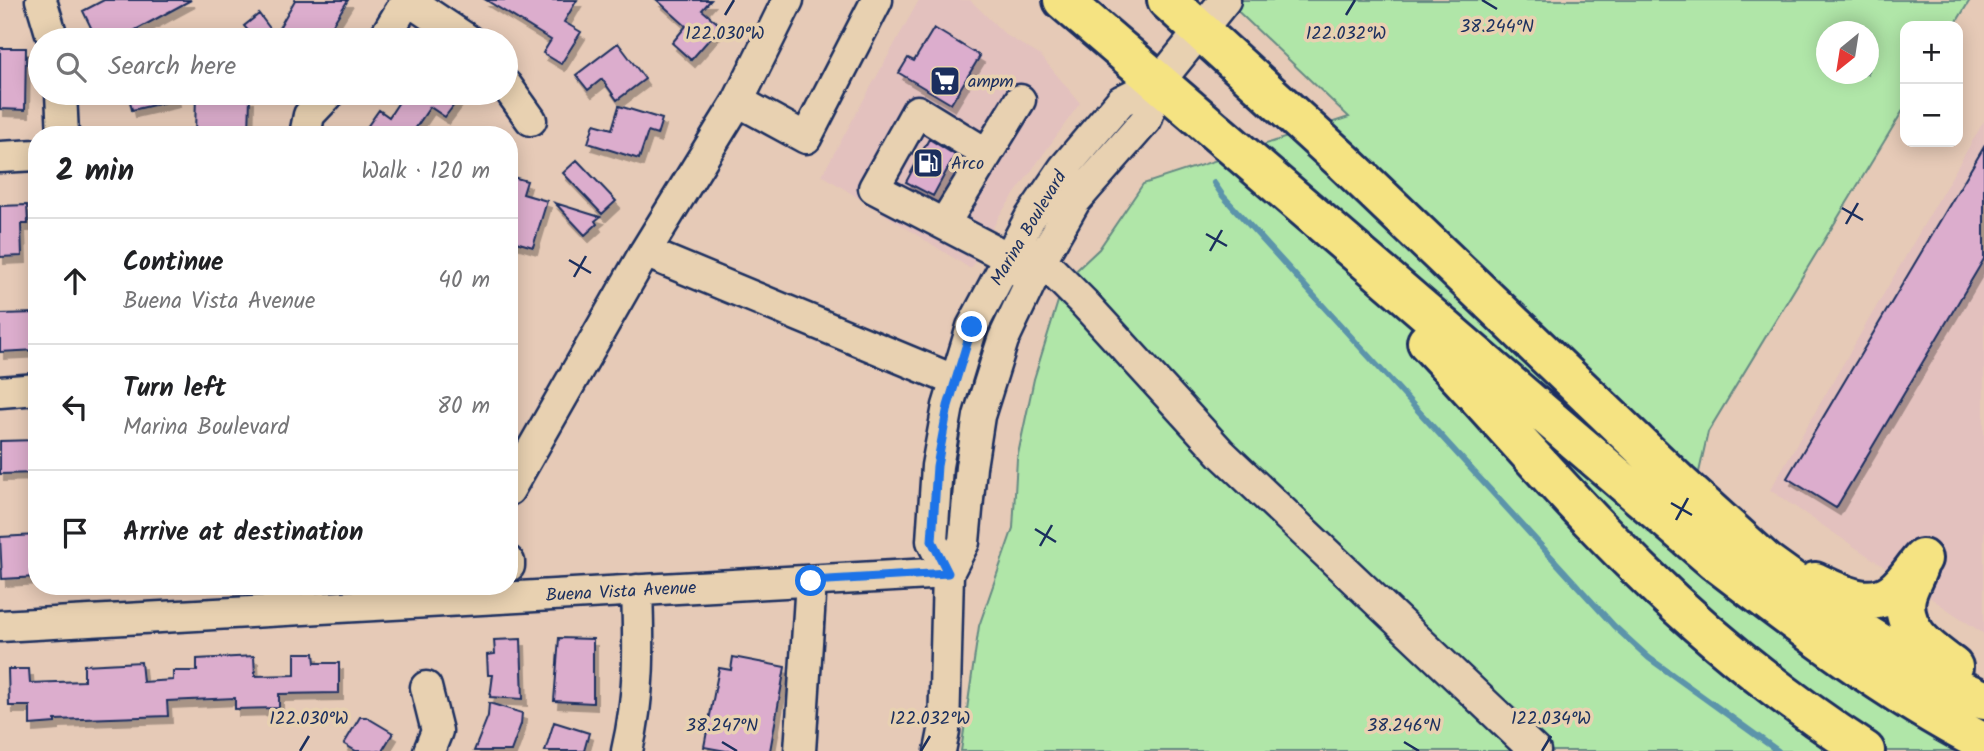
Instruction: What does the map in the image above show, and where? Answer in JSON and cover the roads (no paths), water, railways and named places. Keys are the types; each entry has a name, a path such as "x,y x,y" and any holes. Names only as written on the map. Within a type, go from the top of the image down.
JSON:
{"highway":[{"path":"1063,0 1715,561 1817,639 1895,691 1984,743"},
{"path":"1167,0 1343,161 1679,483 1766,562 1878,642 1946,684 1983,700"},
{"path":"1351,247 1402,316 1641,571 1702,628 1768,681 1865,751"},
{"path":"1766,562 1854,598 1870,600 1895,591 1922,559 1906,597 1906,615 1911,629 1928,649 1956,669 1983,700"}],"street":[{"path":"41,0 49,28"},
{"path":"390,28 408,0 450,28"},
{"path":"518,473 645,252 738,101 788,0"},
{"path":"738,101 806,138 877,0"},
{"name":"Marina Boulevard","path":"940,751 945,719 948,573 964,542 979,416 1011,320 1075,201 1146,120 1159,82 1225,0"},
{"name":"Marina Boulevard","path":"948,573 932,541 937,466 948,406 972,327 1007,257 1064,167 1121,101 1159,82"},
{"path":"944,224 1020,100"},
{"path":"518,102 531,120"},
{"path":"62,105 63,126"},
{"path":"307,126 309,116 319,105"},
{"path":"988,154 917,111 874,188 1007,257 1019,267 1011,320"},
{"path":"0,157 28,155"},
{"path":"645,252 956,381"},
{"path":"1041,260 1223,454 1535,751"},
{"path":"0,392 28,390"},
{"name":"Buena Vista Avenue","path":"518,592 636,590 948,573"},
{"path":"800,751 811,581"},
{"path":"627,751 637,689 639,650 636,590"},
{"name":"Buena Vista Avenue","path":"0,626 299,598 401,595"},
{"path":"426,687 437,731 429,751"}],"waterway":[{"path":"1214,183 1614,626 1649,658 1778,751"}],"place":[{"name":"ampm","path":"945,81"},
{"name":"Arco","path":"928,163"}]}
